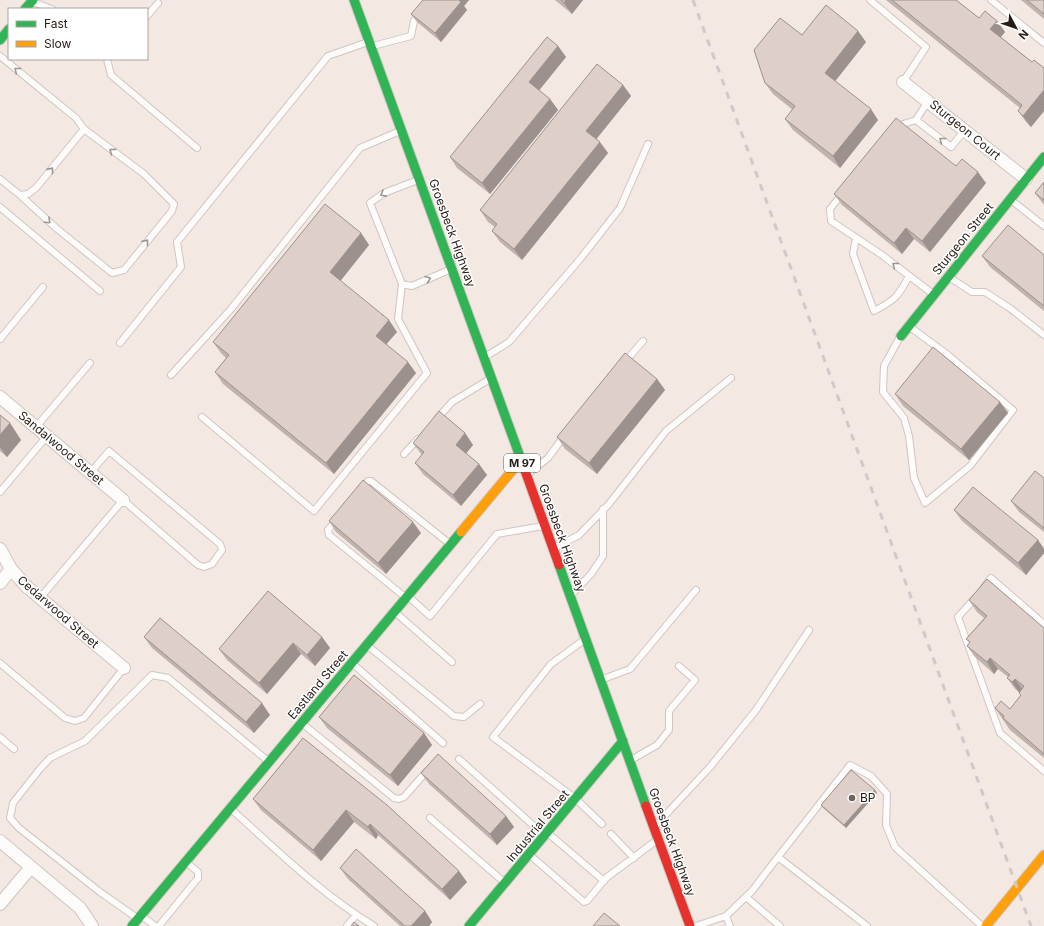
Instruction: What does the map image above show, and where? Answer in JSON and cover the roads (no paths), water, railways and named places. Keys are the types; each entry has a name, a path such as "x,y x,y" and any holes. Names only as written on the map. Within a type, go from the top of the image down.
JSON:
{"street":[{"path":"26,8 32,0"},
{"name":"Groesbeck Highway","path":"354,0 690,926"},
{"path":"0,40 8,30"},
{"name":"Sturgeon Court","path":"903,82 1026,179"},
{"name":"Sturgeon Street","path":"901,336 1044,157"},
{"name":"Sandalwood Street","path":"0,397 122,500"},
{"name":"Eastland Street","path":"132,926 521,460"},
{"name":"Cedarwood Street","path":"0,549 11,569 27,587 124,668"},
{"path":"0,582 11,569"},
{"name":"Industrial Street","path":"470,926 576,800 623,741"},
{"path":"0,841 80,908 92,926"},
{"path":"986,926 1038,866 1044,855"},
{"path":"0,904 31,867"}],"lane":[{"path":"32,0 50,8"},
{"path":"120,343 181,267 176,242 328,56 370,44 411,36 414,21 430,0"},
{"path":"870,0 926,47 903,82"},
{"path":"991,0 1044,43"},
{"path":"148,15 158,3"},
{"path":"0,56 76,118 84,129 144,174 174,204 172,211 124,270 112,273 56,228 0,179"},
{"path":"108,60 111,76 197,148"},
{"path":"892,132 897,126 916,120 928,101"},
{"path":"916,120 951,147 965,130"},
{"path":"20,195 28,194 36,188 84,129"},
{"path":"171,375 231,309 360,148 401,130"},
{"path":"484,358 509,342 581,258 620,208 648,144"},
{"path":"202,417 314,511 427,373 398,319 402,284 370,202 384,193 419,180"},
{"path":"844,191 830,209 831,221 882,255 934,294"},
{"path":"1010,199 1044,226"},
{"path":"0,207 100,291"},
{"path":"856,238 853,254 874,311 893,301 901,291 909,276"},
{"path":"402,284 412,286 452,269"},
{"path":"948,276 972,292 985,292 1011,309 1044,335"},
{"path":"0,339 43,287"},
{"path":"901,336 884,366 884,392 904,418 909,436 914,478 925,503 949,481 970,466 1013,410 948,355 908,326"},
{"path":"618,369 643,341"},
{"path":"36,427 90,363"},
{"path":"431,425 452,402 491,378"},
{"path":"553,549 579,535 603,509 666,431 731,378"},
{"path":"527,476 548,458 570,428"},
{"path":"0,492 47,436"},
{"path":"404,454 420,437"},
{"path":"40,598 122,500 198,565 204,567 212,564 219,557 222,550 220,544 109,451 90,473"},
{"path":"356,496 368,481 371,481 451,545"},
{"path":"570,596 591,574 603,556 603,509"},
{"path":"343,512 328,530 329,535 430,616 497,534 545,525"},
{"path":"1044,624 992,578 958,617 1000,733 1044,771"},
{"path":"601,680 630,669 696,590"},
{"path":"395,612 452,662"},
{"path":"654,827 702,777 756,710 809,630"},
{"path":"586,639 551,664 493,737 576,800 602,824"},
{"path":"367,644 454,716 464,717 480,704"},
{"path":"0,663 65,718 75,721 84,718 124,668"},
{"path":"352,663 443,743"},
{"path":"630,761 657,744 669,730 669,711 695,680 679,666"},
{"path":"155,926 100,892 19,828 10,818 13,803 50,758 85,741 152,675 168,678 269,762"},
{"path":"302,723 394,798 399,799 404,797 427,771"},
{"path":"0,737 14,749"},
{"path":"459,759 546,835 604,881"},
{"path":"696,926 726,916 746,897 850,765 872,776 887,794 886,825 895,847 982,926"},
{"path":"230,808 309,878 356,915 374,926"},
{"path":"430,818 505,883"},
{"path":"611,834 634,858"},
{"path":"529,855 584,902 587,901 604,881 658,839"},
{"path":"778,857 867,926"},
{"path":"159,926 198,878 198,872 186,862"},
{"path":"746,897 780,926"},
{"path":"347,926 356,915"},
{"path":"726,916 730,926"}],"railway":[{"path":"693,0 1031,926"}],"place":[{"name":"BP","path":"852,798"}]}
